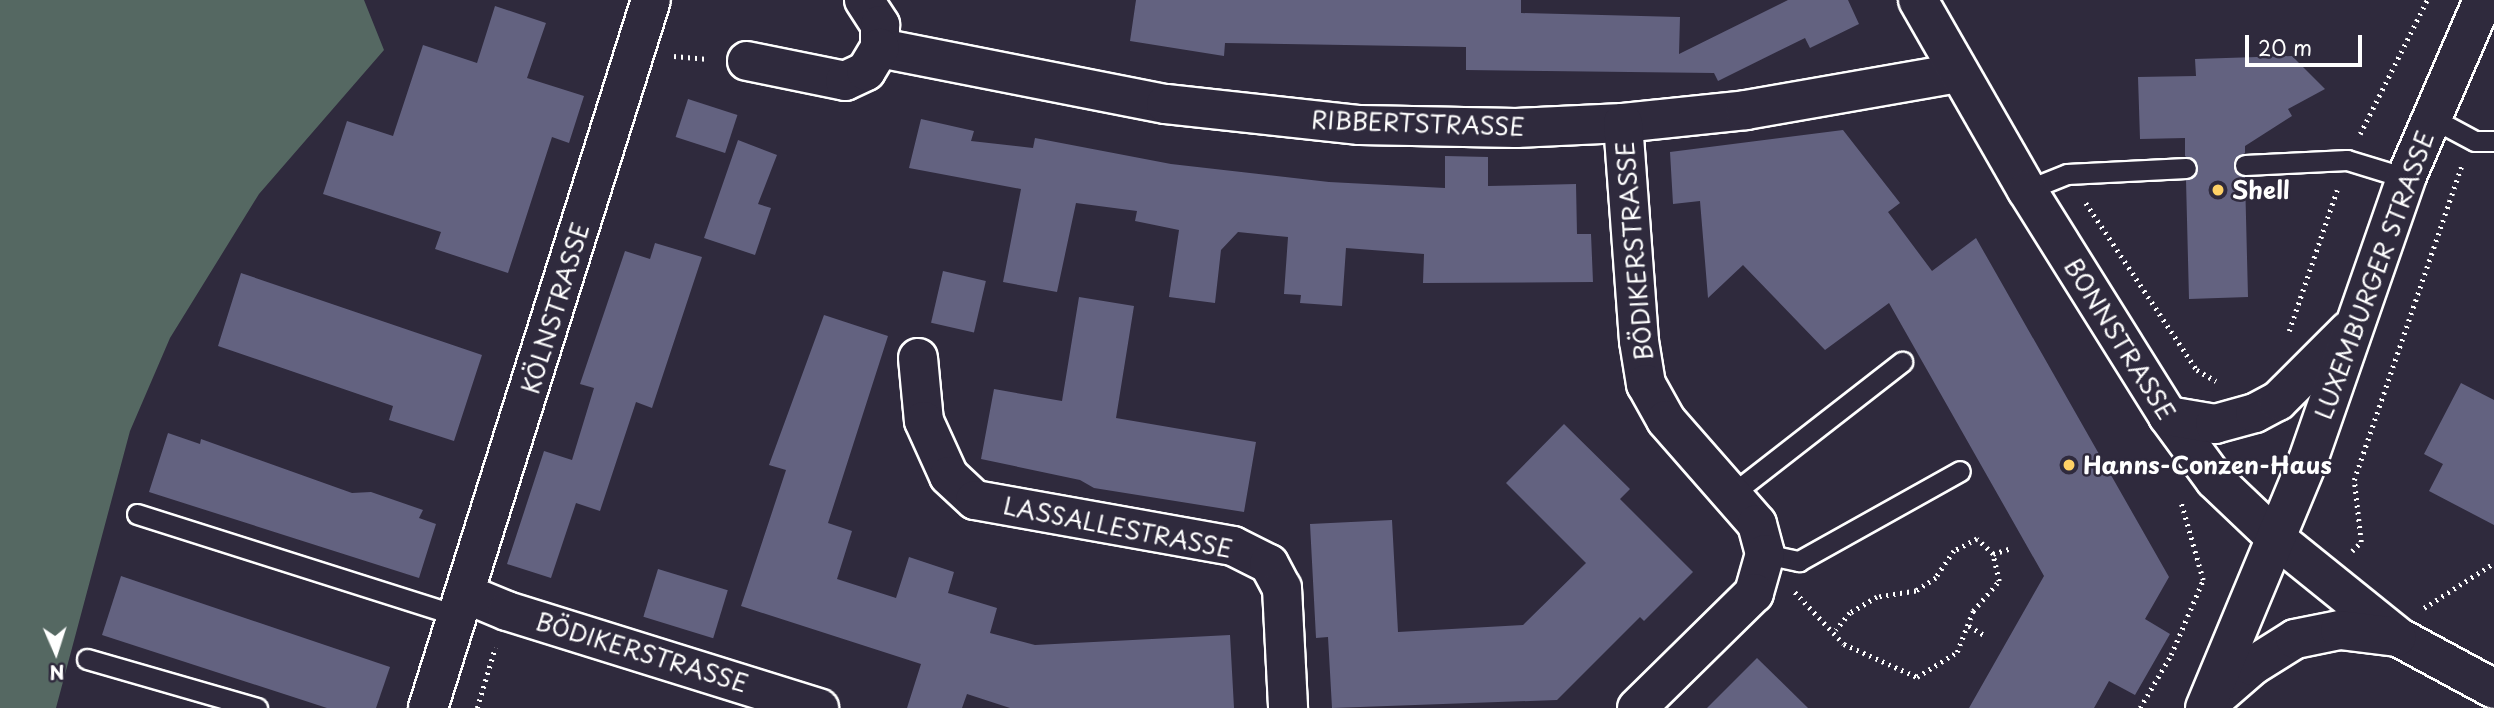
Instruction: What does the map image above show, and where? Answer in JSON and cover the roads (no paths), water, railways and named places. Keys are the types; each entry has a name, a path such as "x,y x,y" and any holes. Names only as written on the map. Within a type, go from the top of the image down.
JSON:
{"street":[{"name":"KÖLNSTRASSE","path":"428,708 651,0"},
{"path":"747,61 845,81 866,71 880,48 880,25 864,0"},
{"name":"BONNSTRASSE","path":"1918,0 2027,190 2168,416 2215,480 2278,540 2398,637 2494,689"},
{"name":"LUXEMBURGER STRASSE","path":"2206,707 2278,540 2406,178 2430,117 2483,0"},
{"name":"RIBBERTSTRASSE","path":"880,48 1166,104 1360,125 1516,128 1623,123 1746,110 1958,73"},
{"name":"BÖDIKERSTRASSE","path":"1623,123 1639,341 1646,384 1666,420 1757,524 1765,554"},
{"path":"2168,416 2215,424 2255,413 2278,401 2355,324"},
{"name":"LASSALLESTRASSE","path":"918,358 924,421 949,476 975,500 1233,546 1269,564 1282,588 1288,708"},
{"path":"1640,707 1754,593 1765,554"},
{"name":"BÖDIKERSTRASSE","path":"462,605 507,611 819,708"},
{"path":"2206,707 2252,666 2295,639 2340,630 2398,637"}],"lane":[{"path":"2430,117 2484,141"},
{"path":"2245,165 2347,160 2406,178"},
{"path":"2027,190 2067,174 2186,168"},
{"path":"1731,495 1902,362"},
{"path":"1765,554 1799,561 1960,471"},
{"path":"137,514 462,605"},
{"path":"86,659 257,708"}],"place":[{"name":"Shell","path":"2218,190"},
{"name":"Hanns-Conzen-Haus","path":"2069,465"}]}
